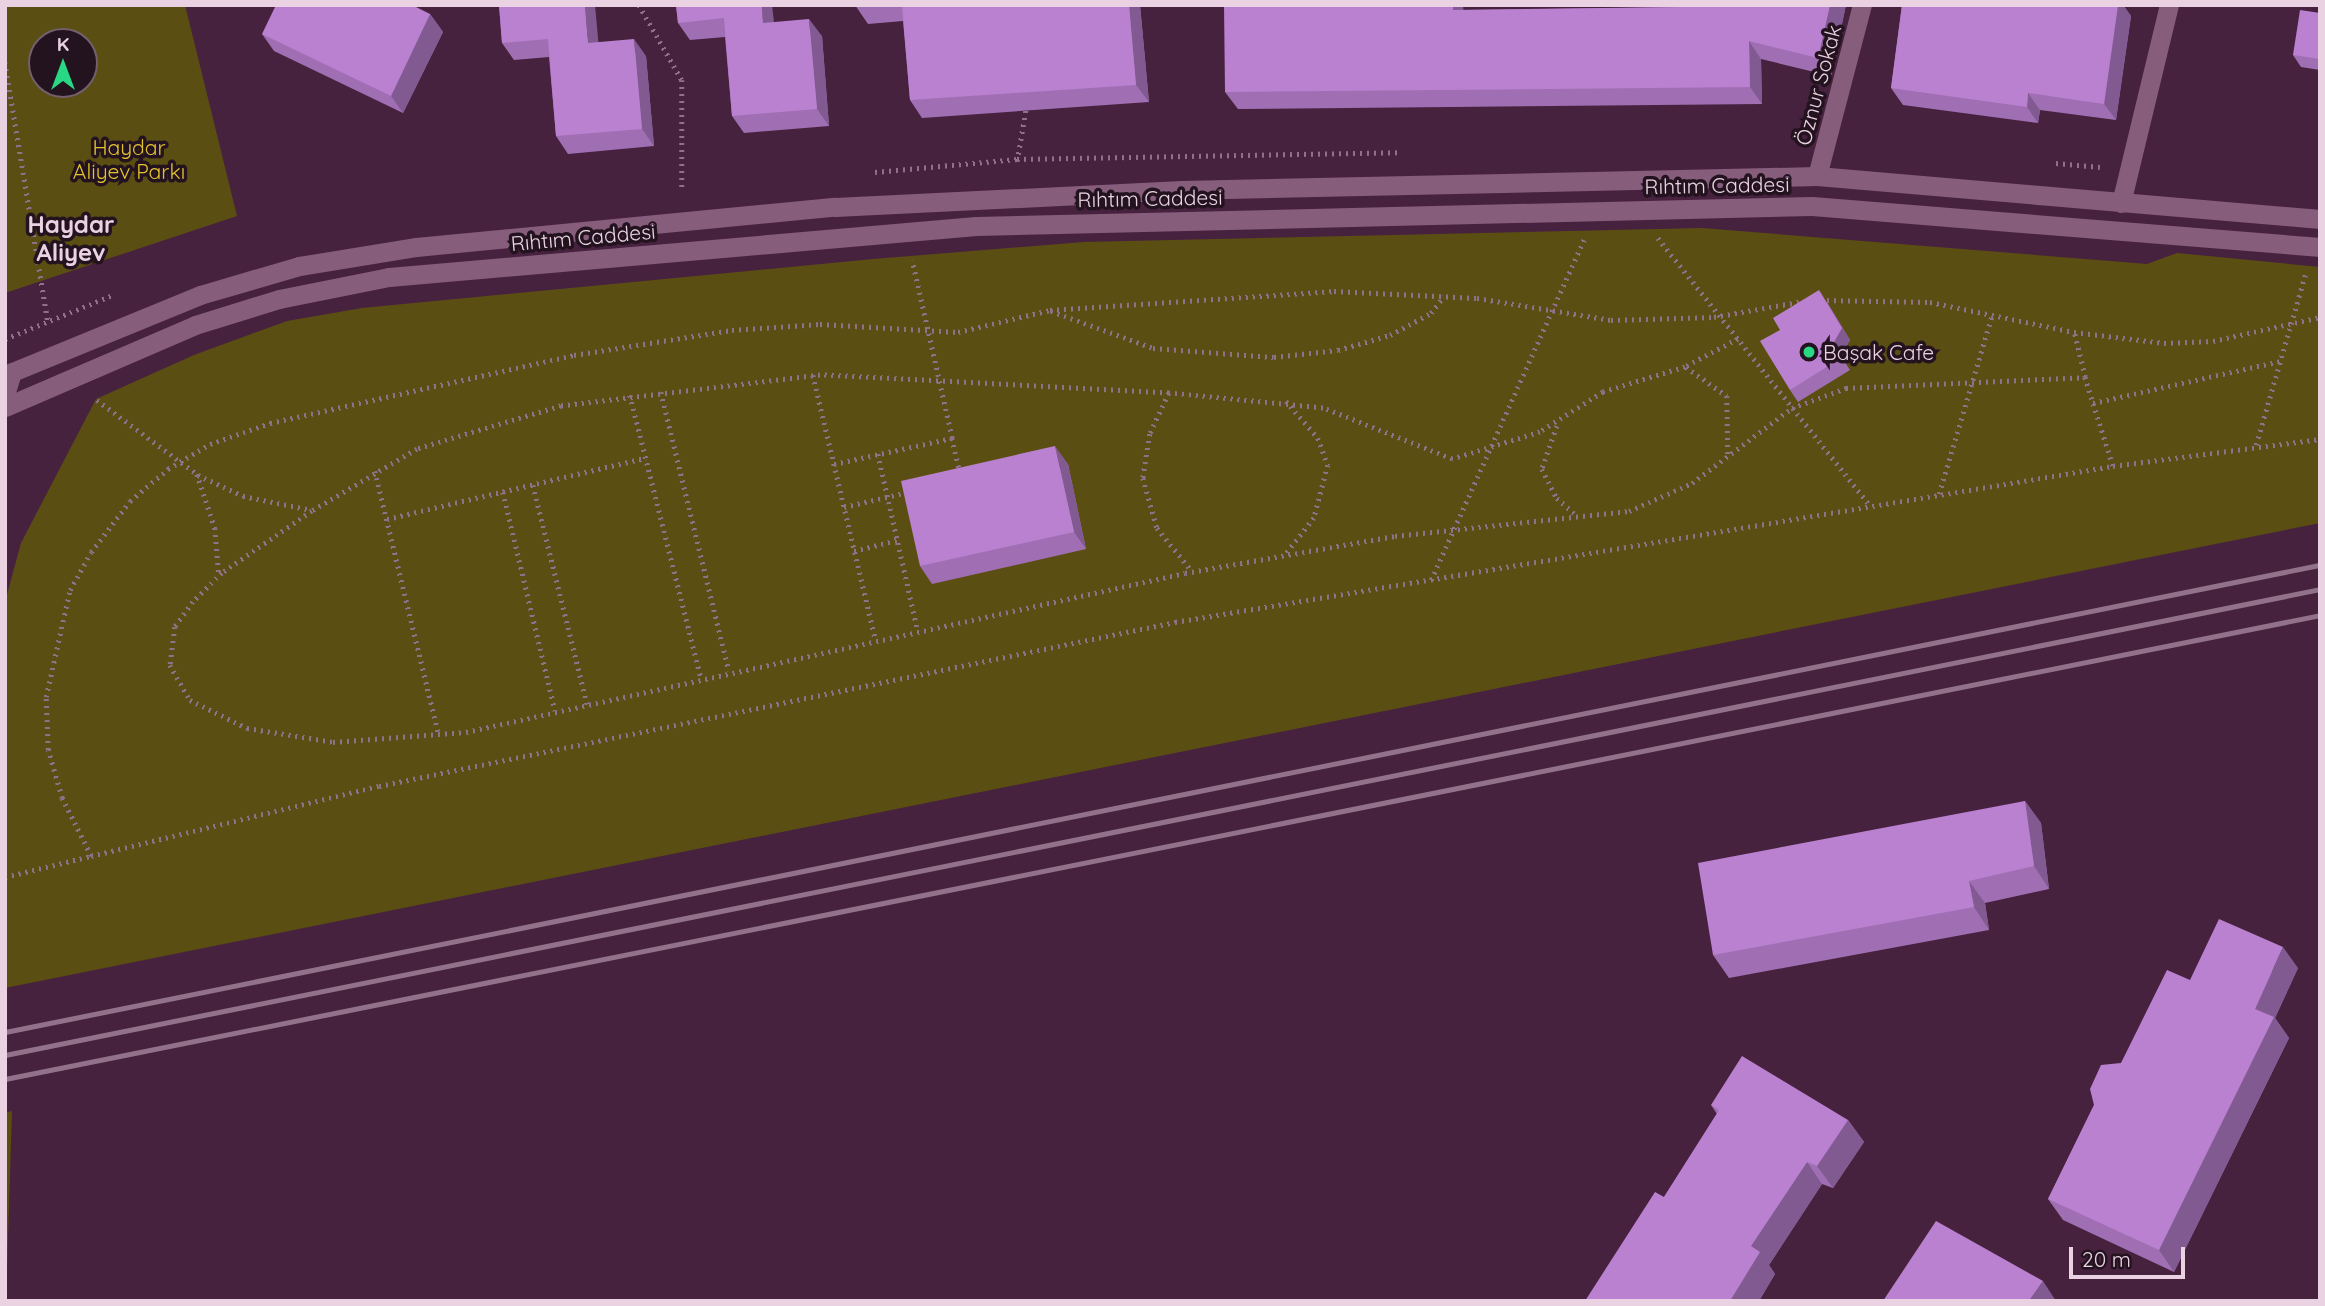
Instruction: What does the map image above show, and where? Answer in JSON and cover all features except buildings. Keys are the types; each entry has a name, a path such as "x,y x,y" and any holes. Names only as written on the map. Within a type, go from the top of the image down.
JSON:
{"main road":[{"name":"Öznur Sokak","path":"1818,176 1862,5"},
{"path":"2121,203 2169,5"},
{"name":"Rıhtım Caddesi","path":"8,374 200,295 299,266 527,236 1004,198 1818,176 2320,219"},
{"name":"Rıhtım Caddesi","path":"5,407 195,325 279,299 389,277 976,226 1812,206 2320,247"},
{"path":"5,395 8,374"}],"path":[{"path":"639,5 682,80 683,173"},
{"path":"5,62 53,354"},
{"path":"1018,140 1027,103"},
{"path":"1651,229 1870,505"},
{"path":"1431,580 1589,230"},
{"path":"911,255 962,480 949,482"},
{"path":"2256,445 2308,266"},
{"path":"91,856 62,798 48,750 52,655 70,590 91,552 130,502 178,462 270,423 574,355 794,326 928,333 1050,310 1335,291 1445,295 1611,320 1720,315 1812,300 1872,299 1992,315 2074,332 2213,341 2320,317"},
{"path":"1050,310 1153,348 1274,357 1390,335 1431,313 1445,295"},
{"path":"1939,494 1992,315"},
{"path":"2074,332 2113,466"},
{"path":"1738,339 1685,367 1631,379 1579,406 1557,425 1490,449 1452,459 1433,456 1323,408 1286,401 1169,393 940,386 893,377 813,376 630,395 485,424 375,471 313,510 219,576 193,602 170,646 177,685 190,701 247,728 279,735 333,742 439,735 587,704 875,637 1192,571 1454,528 1657,503 1793,408 1846,388 1973,380 2085,377"},
{"path":"2093,403 2281,361"},
{"path":"1685,367 1727,396 1728,454"},
{"path":"813,376 875,637"},
{"path":"68,380 197,474 243,496 313,510"},
{"path":"661,392 729,671"},
{"path":"1169,393 1150,434 1143,478 1157,528 1192,571"},
{"path":"630,395 701,677"},
{"path":"1285,554 1314,518 1328,483 1326,451 1286,401"},
{"path":"1557,425 1542,469 1557,498 1575,514"},
{"path":"834,464 952,438"},
{"path":"5,877 902,675 1870,505 2256,445 2320,439"},
{"path":"877,454 917,628"},
{"path":"387,519 646,458"},
{"path":"375,471 439,735"},
{"path":"197,474 215,528 219,576"},
{"path":"533,485 587,704"},
{"path":"844,507 912,491"},
{"path":"503,492 555,711"},
{"path":"854,551 897,540"}],"green space":[{"name":"Haydar Aliyev Parkı","path":"5,5 185,5 237,216 5,293"},
{"path":"1702,228 2147,264 2177,253 2320,267 2320,523 5,988 5,602 21,543 96,399 194,355 287,321 362,308 873,259 1084,242"},
{"path":"12,1111 6,1301 5,1301 5,1113"}],"railway":[{"path":"5,1032 2320,565"},
{"path":"5,1055 2320,589"},
{"path":"5,1079 2320,615"}],"place":[{"name":"Başak Cafe","path":"1809,352"}],"district":[{"name":"Haydar Aliyev","path":"71,239"}]}
